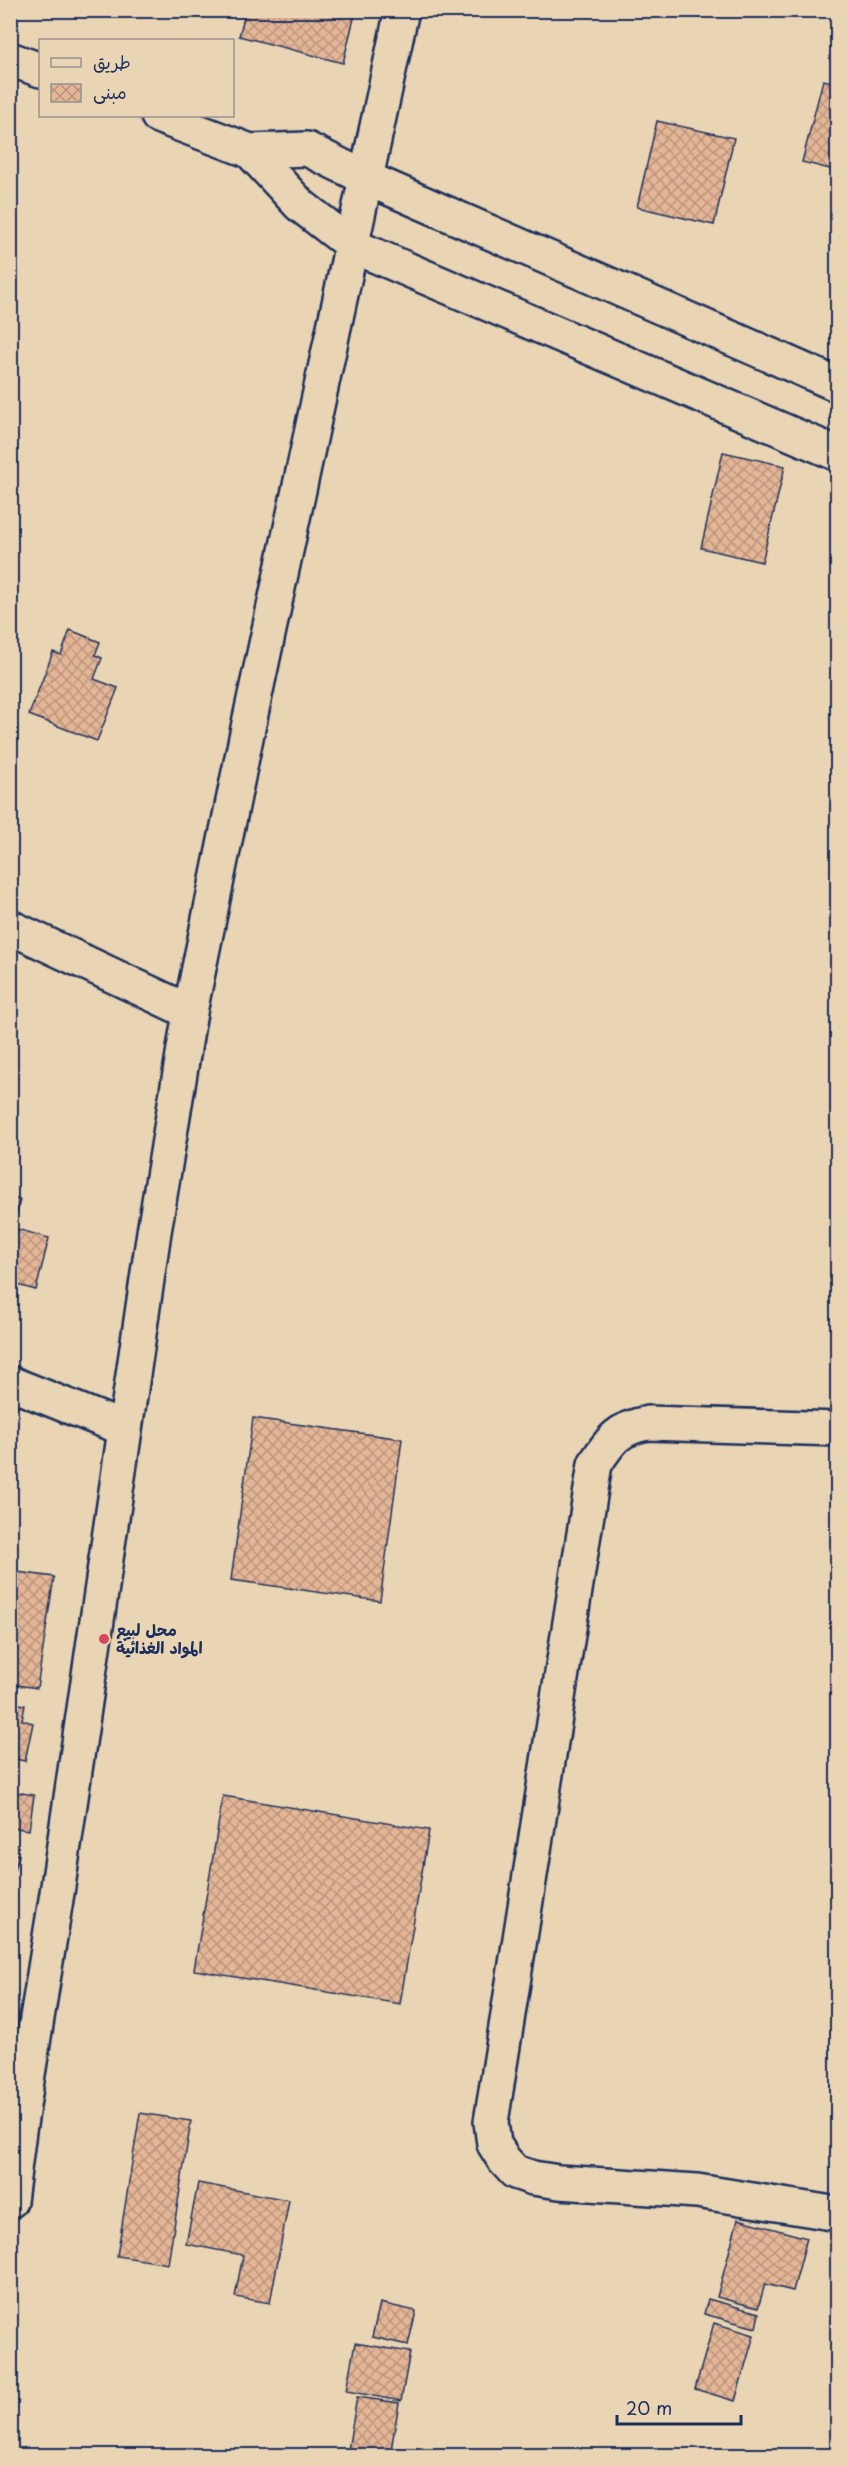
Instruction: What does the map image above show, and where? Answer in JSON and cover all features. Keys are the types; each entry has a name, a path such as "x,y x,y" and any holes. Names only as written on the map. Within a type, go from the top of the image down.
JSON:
{"main road":[{"path":"10,2201 15,2130 59,1881 125,1429 190,1012 402,10"},
{"path":"10,59 39,70"},
{"path":"161,117 250,151 307,149 366,178 837,385"},
{"path":"250,151 300,204 353,246 837,454"},
{"path":"10,927 190,1012"},
{"path":"10,1383 125,1429"},
{"path":"837,1429 648,1423 630,1426 618,1434 595,1464 492,2122 494,2144 504,2160 515,2172 533,2178 697,2191 837,2214"}],"building":[{"path":"246,10 356,10 343,63 239,36"},
{"path":"823,80 838,83 838,171 802,162"},
{"path":"657,121 734,138 714,225 637,207"},
{"path":"723,452 785,466 762,562 701,548"},
{"path":"70,630 100,642 95,655 102,658 94,679 118,688 97,741 29,715 53,652 61,655"},
{"path":"10,1197 20,1200 13,1228 49,1238 36,1290 10,1283"},
{"path":"253,1418 402,1439 380,1601 231,1580"},
{"path":"10,1571 54,1577 37,1688 10,1684"},
{"path":"10,1702 25,1705 22,1720 33,1723 25,1761 10,1758"},
{"path":"10,1791 34,1795 29,1830 10,1827"},
{"path":"223,1796 429,1830 400,2004 194,1970"},
{"path":"10,1852 19,1855 10,1883"},
{"path":"140,2113 191,2121 168,2264 117,2256"},
{"path":"198,2183 289,2200 270,2303 235,2297 243,2255 186,2244"},
{"path":"738,2219 807,2238 793,2291 765,2284 758,2308 717,2297"},
{"path":"708,2299 759,2313 756,2328 704,2314"},
{"path":"380,2303 416,2311 408,2345 372,2337"},
{"path":"714,2323 754,2335 735,2401 695,2389"},
{"path":"355,2343 410,2352 401,2401 346,2391"},
{"path":"357,2397 399,2403 390,2456 347,2456"}],"place":[{"name":"محل لبيع المواد الغذائية","path":"104,1639"}]}
